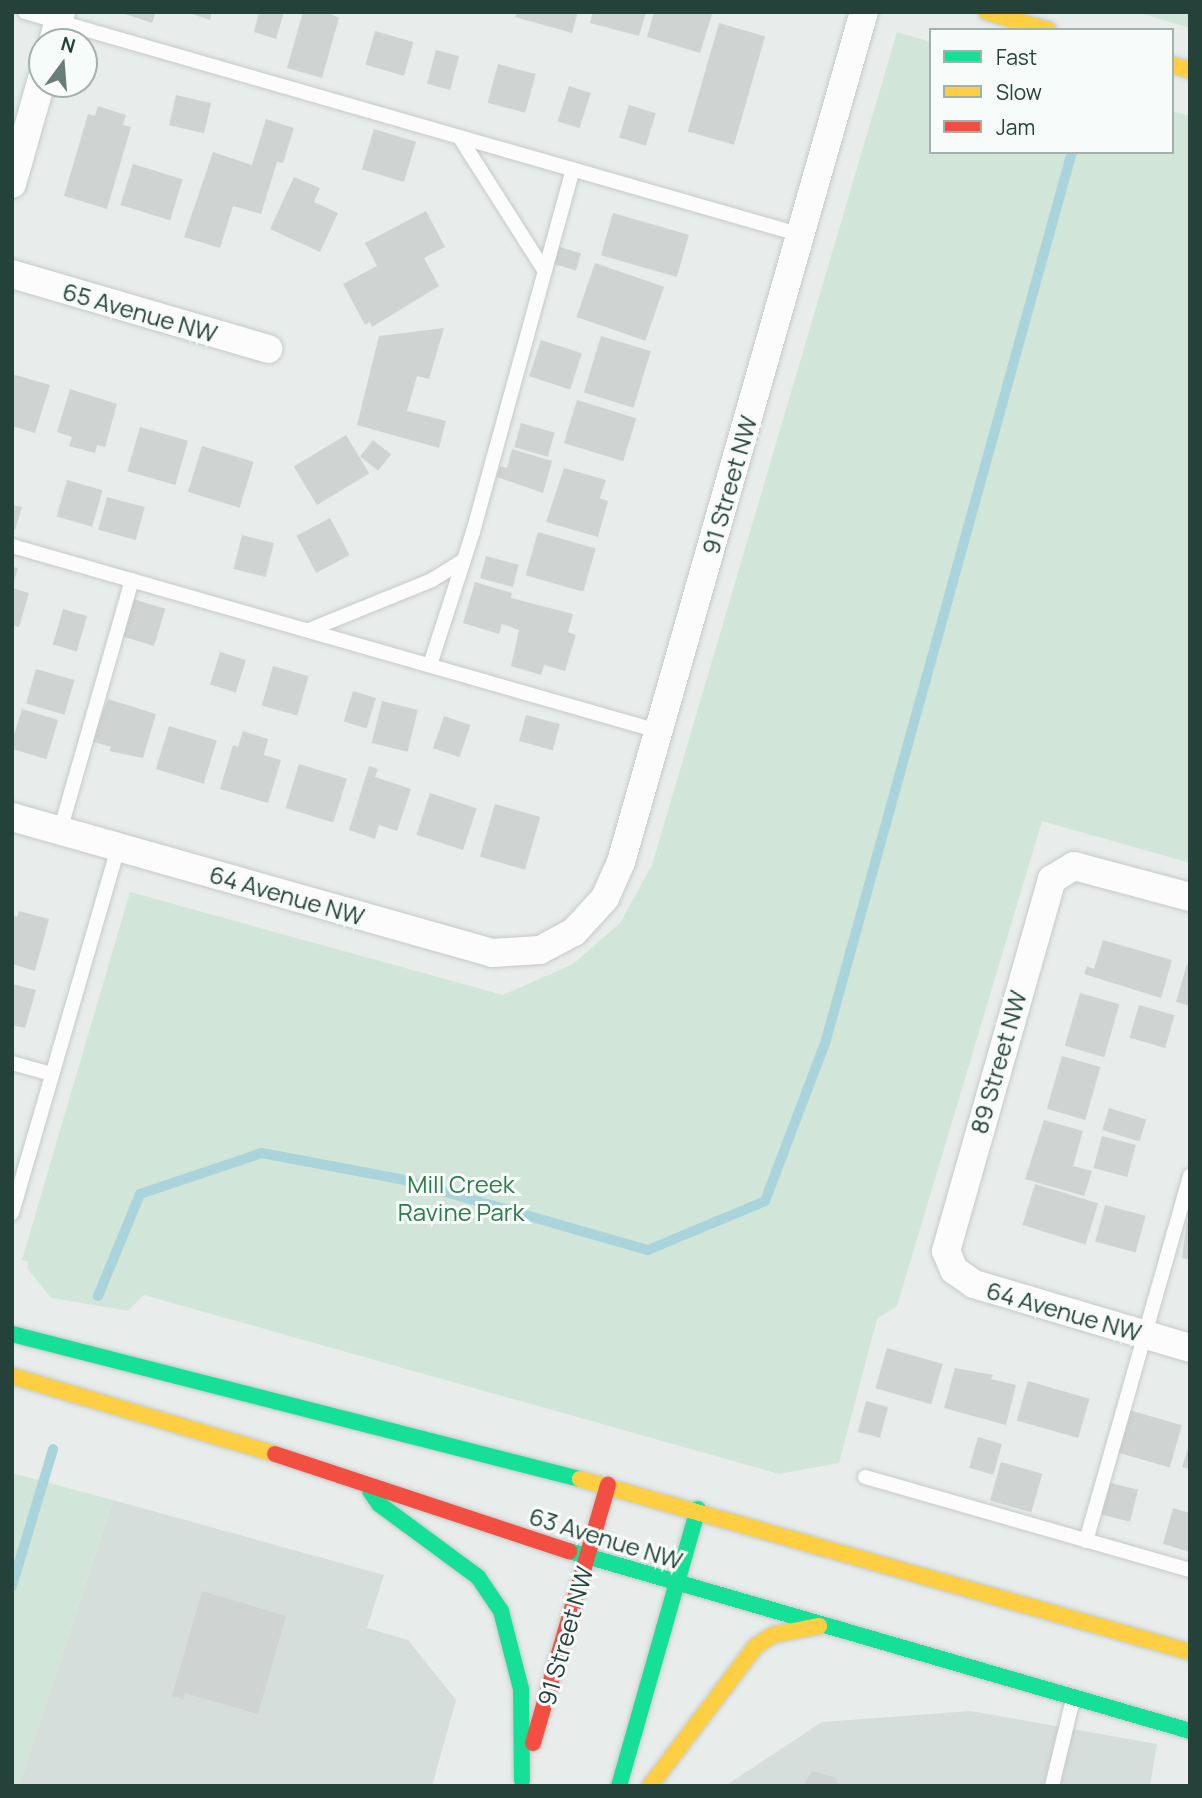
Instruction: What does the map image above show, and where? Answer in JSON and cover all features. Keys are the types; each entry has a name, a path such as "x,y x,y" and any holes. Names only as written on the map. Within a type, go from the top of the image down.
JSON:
{"main road":[{"path":"987,12 1041,28"},
{"name":"63 Avenue NW","path":"12,1334 608,1485 1190,1652"},
{"name":"63 Avenue NW","path":"12,1376 362,1480 588,1558 1190,1731"},
{"path":"362,1480 379,1504 478,1577 501,1611 515,1651 521,1689 522,1783"},
{"name":"91 Street NW","path":"522,1783 608,1485"},
{"path":"619,1786 698,1510"},
{"path":"650,1786 756,1646 773,1635 823,1625"}],"street":[{"name":"91 Street NW","path":"562,940 592,915 614,880 864,12"},
{"path":"12,184 37,98"},
{"name":"65 Avenue NW","path":"12,274 268,349"},
{"name":"64 Avenue NW","path":"12,817 484,951 525,953 562,940"},
{"name":"89 Street NW","path":"948,1259 946,1240 1046,893 1062,869 1088,868 1190,897"},
{"name":"64 Avenue NW","path":"948,1259 974,1284 1190,1348"}],"lane":[{"path":"25,12 57,25 801,235"},
{"path":"460,138 544,270"},
{"path":"429,665 573,170"},
{"path":"12,546 658,731"},
{"path":"308,630 432,580 461,562"},
{"path":"60,831 132,580"},
{"path":"12,1213 118,847"},
{"path":"12,1063 52,1074"},
{"path":"1086,1541 1190,1176"},
{"path":"865,1477 1190,1570"},
{"path":"1052,1786 1073,1699"}],"shaded area":[{"path":"113,1500 384,1575 367,1628 408,1640 456,1700 432,1786 19,1786"},
{"path":"971,1711 1157,1744 1150,1786 725,1786 822,1722"}],"green space":[{"path":"1136,12 1190,12 1190,28"},
{"name":"Mill Creek Ravine Park","path":"897,32 929,41 929,154 1174,154 1174,112 1190,116 1190,863 1042,821 897,1306 877,1319 839,1463 779,1474 144,1295 128,1311 51,1298 27,1268 28,1262 22,1260 130,892 503,995 573,964 620,923 652,865"},
{"path":"12,1473 113,1500 19,1786 12,1786"}],"building":[{"path":"119,12 156,12 152,23"},
{"path":"186,12 212,12 210,20"},
{"path":"259,12 284,12 276,39 254,32"},
{"path":"303,12 327,12 339,18 322,78 287,68"},
{"path":"517,12 578,12 572,33 515,17"},
{"path":"593,12 646,12 639,36 590,23"},
{"path":"654,12 712,14 700,53 647,37"},
{"path":"719,23 765,36 734,145 688,132"},
{"path":"375,31 413,42 404,76 365,65"},
{"path":"436,50 459,56 450,90 427,84"},
{"path":"498,64 536,74 525,113 488,103"},
{"path":"569,86 591,93 579,128 558,121"},
{"path":"176,95 211,103 204,133 169,125"},
{"path":"629,105 656,113 646,146 619,138"},
{"path":"98,106 126,115 123,125 131,127 107,209 64,196 88,114 95,116"},
{"path":"266,119 294,128 283,163 277,162 261,214 233,206 220,248 184,237 213,152 252,165"},
{"path":"374,129 416,142 404,182 362,169"},
{"path":"133,164 183,179 170,220 120,205"},
{"path":"294,177 320,188 314,202 338,213 320,252 270,229"},
{"path":"426,211 445,247 424,258 439,286 372,327 370,322 365,325 343,284 377,266 365,243"},
{"path":"613,213 689,235 677,277 601,255"},
{"path":"556,246 581,253 576,270 551,263"},
{"path":"595,263 664,287 645,341 576,317"},
{"path":"444,328 429,379 417,376 407,411 446,421 439,448 357,425 379,336"},
{"path":"601,336 651,351 633,408 584,392"},
{"path":"541,340 582,353 570,389 529,376"},
{"path":"12,374 50,385 35,433 12,426"},
{"path":"70,389 117,404 105,447 97,445 95,453 69,446 72,437 57,432"},
{"path":"577,400 636,418 623,461 564,443"},
{"path":"521,423 555,433 548,457 514,447"},
{"path":"140,427 188,441 175,485 127,471"},
{"path":"346,435 369,474 317,505 294,466"},
{"path":"373,440 391,454 378,471 360,457"},
{"path":"202,446 254,462 240,508 188,492"},
{"path":"512,449 552,461 543,493 497,477 500,466 507,468"},
{"path":"564,468 606,480 600,498 608,501 598,537 546,522"},
{"path":"67,480 103,490 92,527 57,517"},
{"path":"107,497 145,507 136,540 98,530"},
{"path":"12,505 22,507 15,530 12,530"},
{"path":"330,518 350,555 316,573 296,536"},
{"path":"538,532 596,549 583,592 526,575"},
{"path":"242,535 274,543 266,577 234,569"},
{"path":"486,556 519,565 513,587 480,578"},
{"path":"12,567 18,568 13,585 12,585"},
{"path":"475,582 512,593 511,598 573,614 568,632 576,635 565,671 544,665 541,675 511,666 519,630 502,624 499,634 463,623"},
{"path":"12,588 29,593 19,627 12,625"},
{"path":"130,598 165,609 154,646 119,635"},
{"path":"63,609 87,616 77,651 53,645"},
{"path":"220,652 246,660 236,692 210,685"},
{"path":"273,666 309,676 297,716 262,705"},
{"path":"36,669 74,680 65,715 26,704"},
{"path":"353,691 376,698 367,729 344,722"},
{"path":"108,699 156,714 143,758 109,751 111,747 91,741"},
{"path":"382,701 418,710 407,752 372,743"},
{"path":"22,709 58,720 46,759 12,749"},
{"path":"526,715 560,724 553,750 519,741"},
{"path":"444,716 470,725 459,757 433,748"},
{"path":"169,726 217,741 204,784 156,769"},
{"path":"243,731 268,739 264,755 281,760 268,803 220,789 233,745 238,747"},
{"path":"299,764 347,779 333,823 286,808"},
{"path":"369,766 378,769 375,777 411,789 397,831 379,825 375,839 349,830"},
{"path":"430,793 477,808 463,850 416,835"},
{"path":"495,804 540,817 525,870 480,857"},
{"path":"19,911 49,919 35,971 12,964 12,915 17,917"},
{"path":"1103,940 1172,960 1161,998 1084,974 1087,966 1094,969"},
{"path":"1187,964 1190,965 1190,1006 1176,1002"},
{"path":"12,984 36,990 25,1028 12,1025"},
{"path":"1080,993 1119,1004 1104,1057 1065,1046"},
{"path":"1139,1005 1175,1015 1165,1048 1130,1038"},
{"path":"1062,1056 1100,1067 1085,1120 1047,1109"},
{"path":"1109,1108 1146,1119 1140,1141 1102,1130"},
{"path":"1044,1120 1083,1131 1073,1166 1092,1171 1084,1196 1025,1179"},
{"path":"1102,1136 1136,1145 1127,1177 1093,1168"},
{"path":"1035,1184 1098,1203 1086,1244 1022,1225"},
{"path":"1105,1205 1146,1216 1136,1253 1095,1242"},
{"path":"1187,1221 1190,1222 1190,1260 1182,1258"},
{"path":"887,1348 943,1364 931,1404 875,1388"},
{"path":"955,1368 993,1375 991,1379 1016,1385 1006,1425 944,1408"},
{"path":"1028,1381 1090,1399 1078,1438 1017,1420"},
{"path":"866,1401 888,1407 880,1438 858,1432"},
{"path":"1129,1410 1182,1425 1170,1467 1117,1452"},
{"path":"978,1437 1002,1444 993,1475 969,1468"},
{"path":"1190,1443 1190,1469 1182,1467"},
{"path":"1001,1462 1042,1474 1031,1512 990,1500"},
{"path":"1107,1482 1138,1490 1130,1522 1099,1514"},
{"path":"1173,1508 1190,1513 1190,1552 1163,1544"},
{"path":"202,1591 286,1616 258,1714 185,1693 183,1699 172,1696"},
{"path":"812,1771 837,1778 836,1782 845,1786 803,1786"}],"waterway":[{"path":"98,1296 140,1194 262,1153 400,1179 648,1250 765,1201 826,1040 1071,154"},
{"path":"12,1586 53,1449"}],"traffic: fast":[{"path":"12,1334 580,1479"},
{"path":"370,1491 379,1504 478,1577 501,1611 521,1689 522,1780"},
{"path":"619,1786 698,1509"},
{"path":"569,1551 1190,1731"}],"traffic: slow":[{"path":"987,12 1041,28"},
{"path":"1174,66 1190,70"},
{"path":"12,1376 275,1454"},
{"path":"580,1479 1190,1652"},
{"path":"650,1786 756,1646 773,1635 819,1626"}],"traffic: jam":[{"path":"275,1454 569,1551"},
{"path":"533,1743 608,1485"}]}
